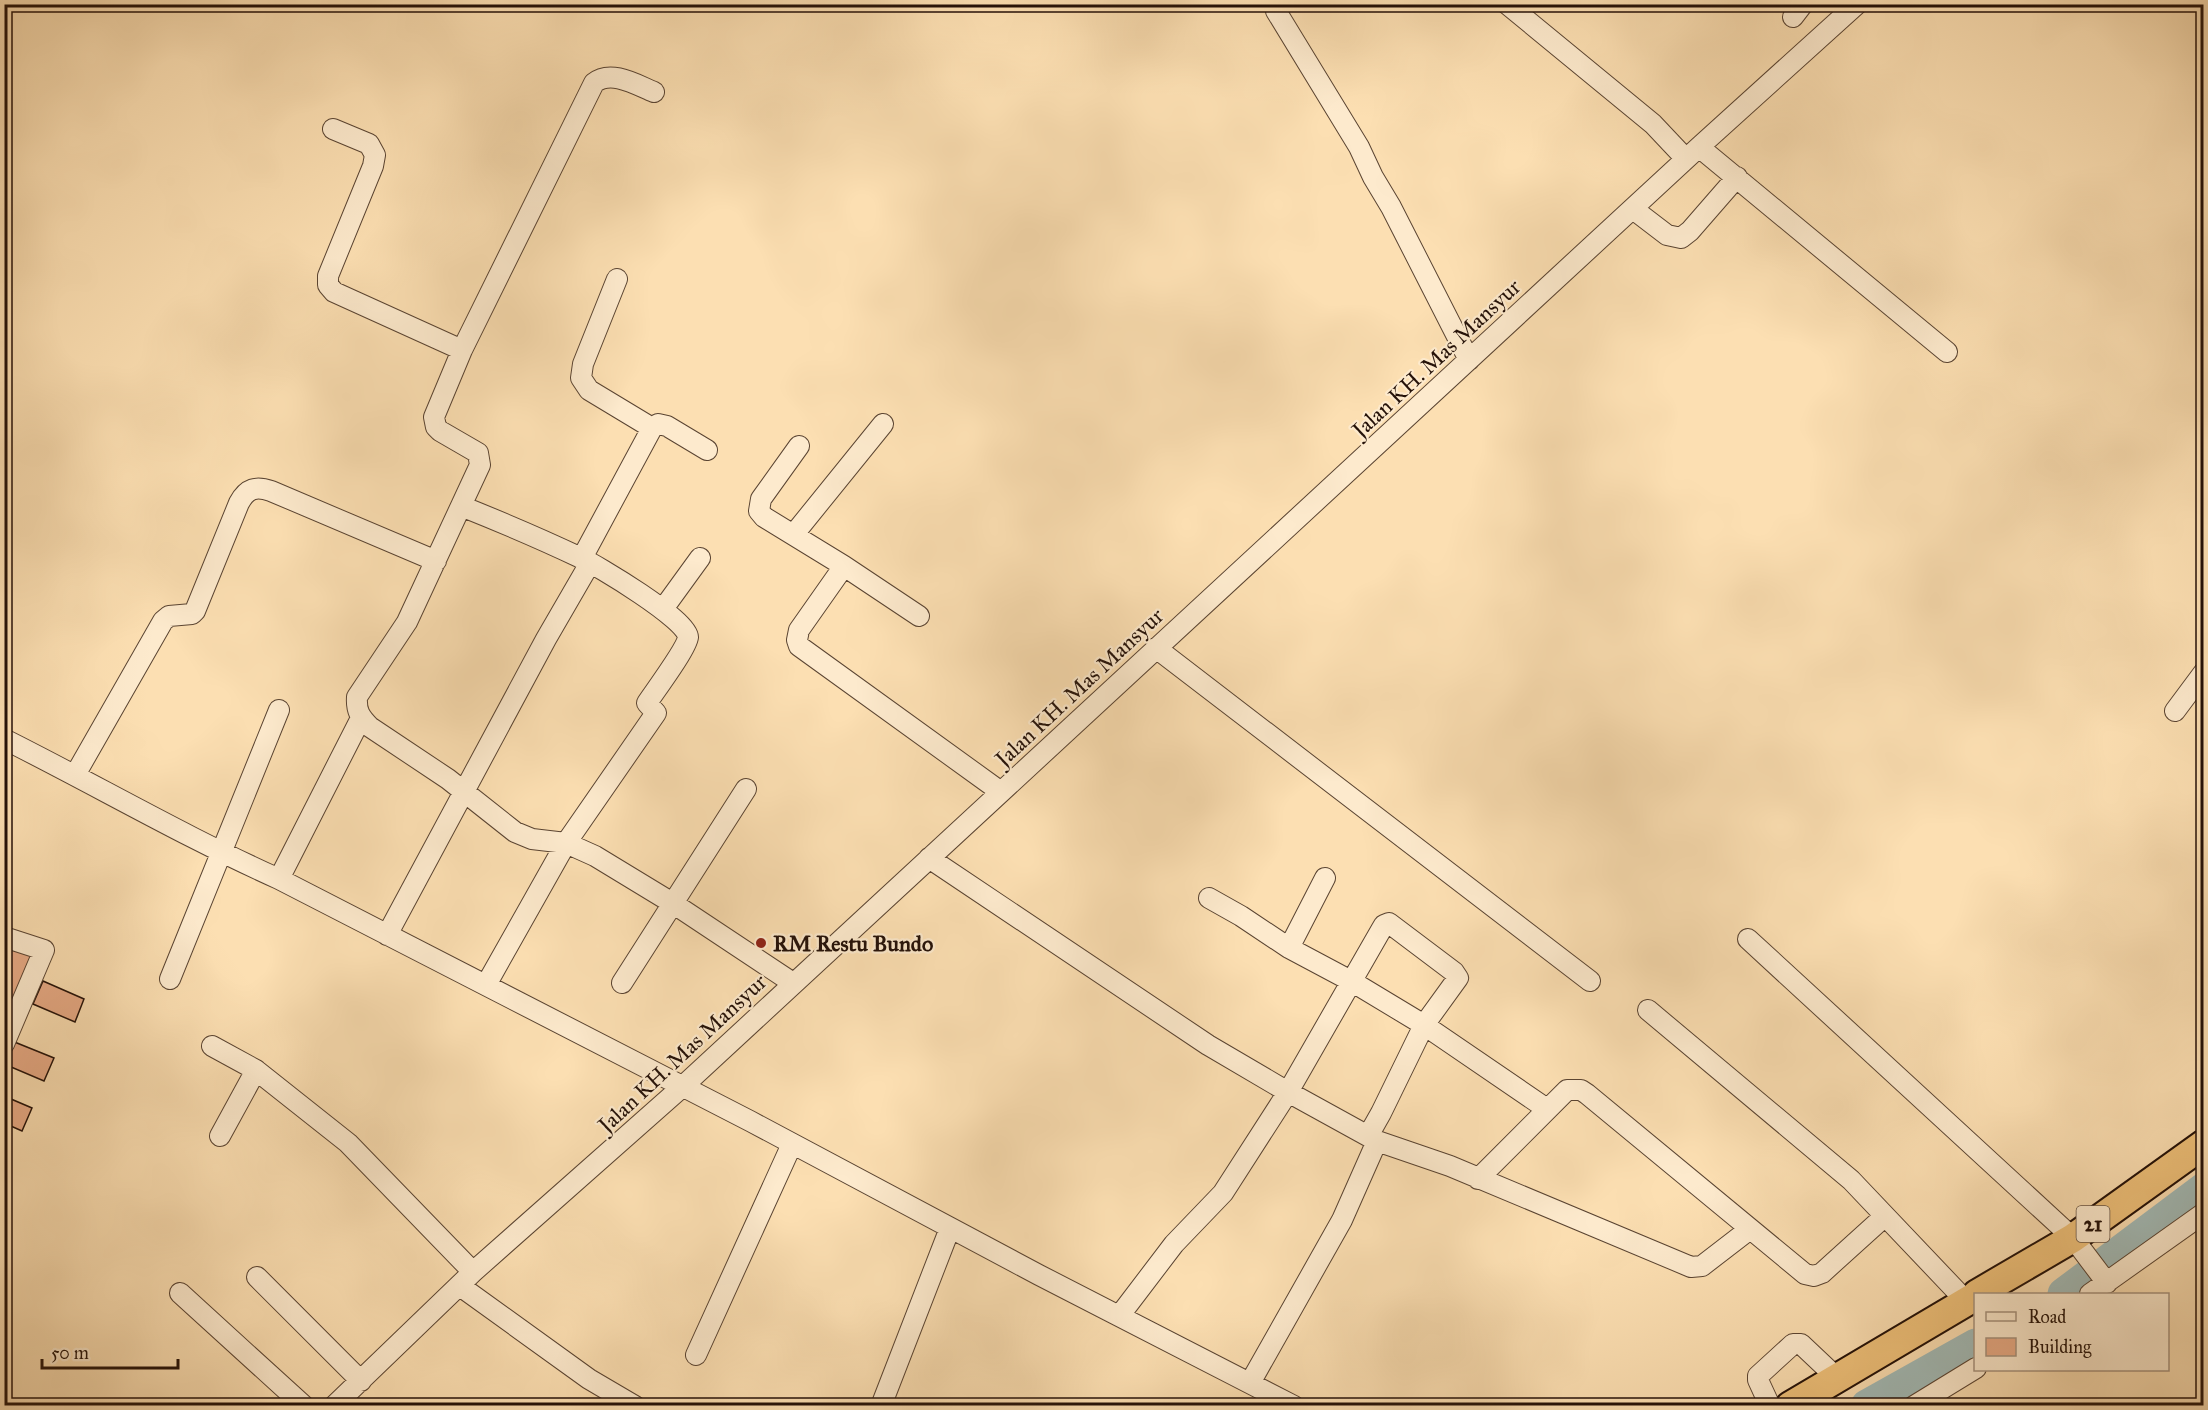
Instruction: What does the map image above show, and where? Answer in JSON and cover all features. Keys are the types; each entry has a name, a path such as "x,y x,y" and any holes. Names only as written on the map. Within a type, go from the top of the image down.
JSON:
{"highway":[{"name":"21","path":"1982,1293 2080,1247 2204,1144"},
{"name":"21","path":"1790,1406 1973,1297"}],"street":[{"path":"1507,4 1653,124 1693,153 1737,177 1947,352"},
{"name":"Jalan KH. Mas Mansyur","path":"334,1406 467,1279 682,1087 1857,4"},
{"path":"1276,10 1359,147 1469,360"},
{"path":"654,92 611,77 599,79 591,86 544,186 511,247 462,350 434,417 436,427 440,431 471,447 480,457 480,465 407,622 357,696 356,708 361,718 448,779 523,837 550,843 566,843 595,856 674,904 793,983"},
{"path":"333,129 369,144 375,155 373,166 328,276 329,287 334,292 462,350"},
{"path":"1633,209 1667,235 1681,238 1690,231 1737,177"},
{"path":"617,279 583,364 581,378 589,390 652,428"},
{"path":"387,935 546,639 652,428 658,424 664,425 707,450"},
{"path":"794,534 884,424"},
{"path":"799,446 761,500 759,507 762,515 920,616"},
{"path":"75,775 163,621 169,616 192,614 195,611 239,503 250,489 259,488 271,491 436,561"},
{"path":"461,506 586,561 663,609 685,629 688,635 686,643 647,703 656,713 566,843 486,985"},
{"path":"663,609 700,558"},
{"path":"844,566 799,630 796,639 799,646 1001,792"},
{"path":"1156,648 1590,981"},
{"path":"2175,711 2204,672"},
{"path":"170,979 279,710"},
{"path":"279,879 361,718"},
{"path":"4,740 75,775 222,854 279,879 486,985 1294,1406"},
{"path":"622,983 746,789"},
{"path":"929,858 1208,1044 1373,1139 1450,1166 1691,1267 1702,1266 1750,1228"},
{"path":"1289,948 1325,878"},
{"path":"1209,898 1289,948 1351,981 1424,1025 1547,1109"},
{"path":"1120,1315 1174,1244 1223,1193 1288,1092 1384,926 1389,924 1395,927 1457,975 1456,982 1424,1025 1381,1113 1342,1220 1251,1383"},
{"path":"4,937 44,950 4,1044"},
{"path":"1748,939 2080,1247 2103,1278"},
{"path":"1648,1010 1851,1180 1885,1216 1973,1297"},
{"path":"212,1046 256,1070 348,1143 369,1162 467,1279 589,1379 635,1406"},
{"path":"220,1136 256,1070"},
{"path":"1478,1179 1567,1089 1581,1090 1805,1274 1814,1276 1822,1273 1885,1216"},
{"path":"696,1355 792,1144"},
{"path":"2091,1293 2103,1278 2204,1213"},
{"path":"881,1406 950,1228"},
{"path":"257,1277 361,1381"},
{"path":"180,1293 304,1406"},
{"path":"1770,1406 1758,1376 1793,1344 1801,1344 1837,1378"},
{"path":"1914,1406 1974,1369"}],"building":[{"path":"13,945 37,955 16,1004 4,999 4,965"},
{"path":"43,981 84,999 75,1022 33,1004"},
{"path":"12,1041 54,1058 44,1081 4,1064"},
{"path":"4,1096 32,1108 22,1131 4,1123"}],"waterway":[{"path":"2065,1293 2204,1189"},
{"path":"1867,1406 1974,1346"}],"place":[{"name":"RM Restu Bundo","path":"761,943"}]}
